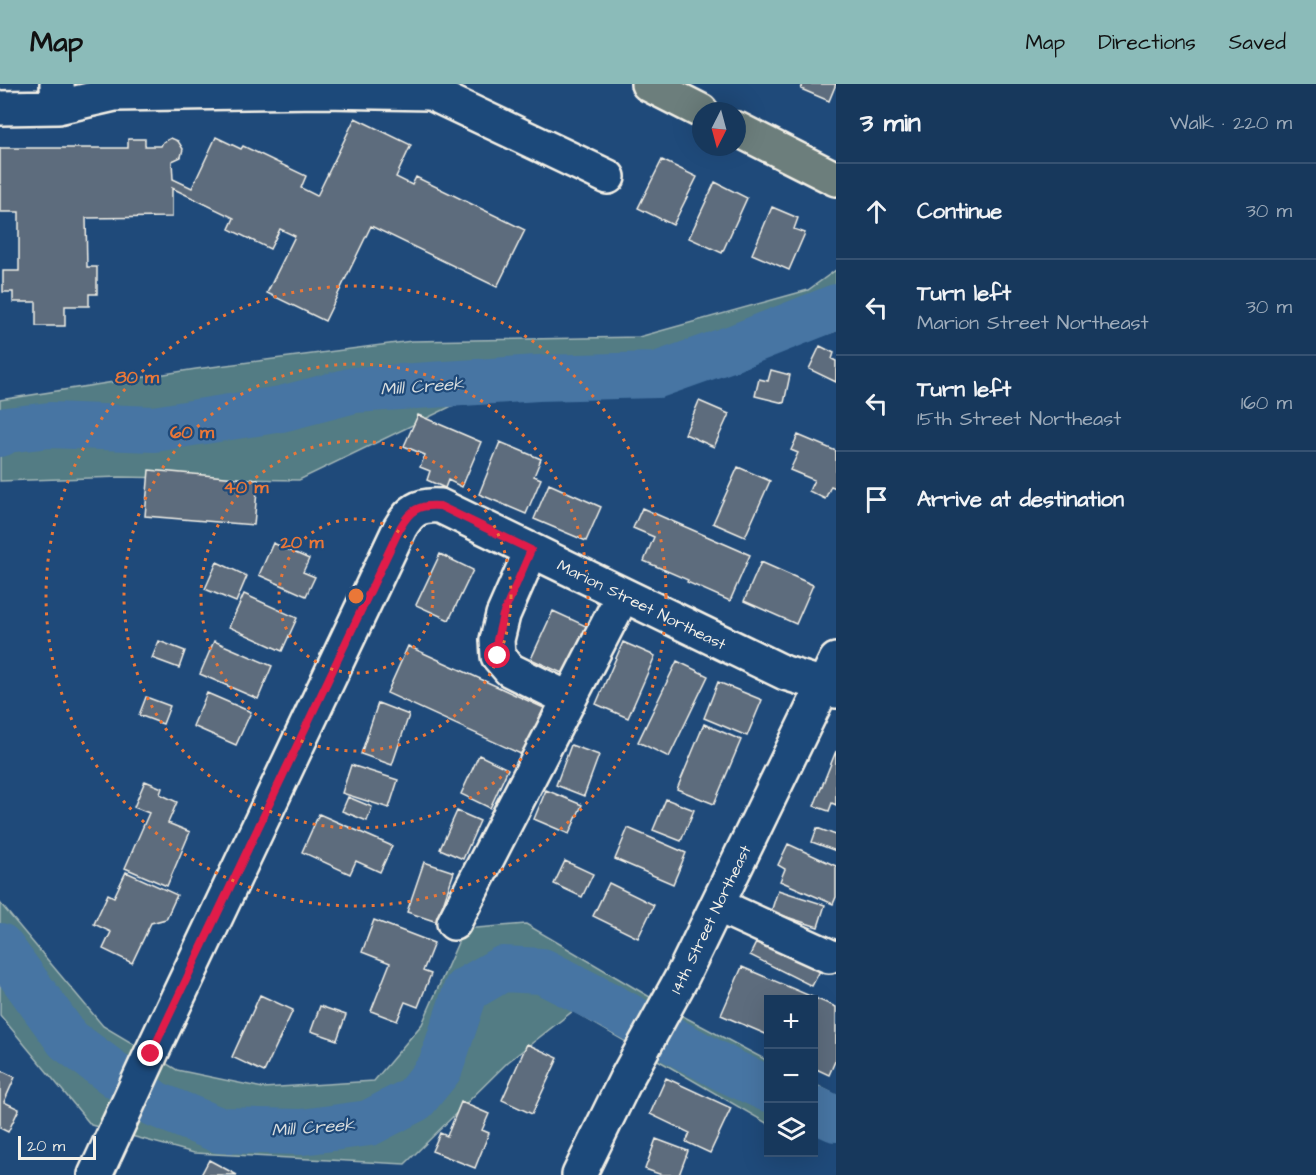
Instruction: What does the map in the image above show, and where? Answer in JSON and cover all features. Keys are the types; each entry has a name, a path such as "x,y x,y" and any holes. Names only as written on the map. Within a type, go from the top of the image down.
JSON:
{"main road":[{"path":"648,84 692,106"},
{"path":"746,134 836,179"}],"street":[{"path":"0,108 57,95 323,88 430,93 608,177"},
{"name":"Marion Street Northeast","path":"95,1175 400,528 407,516 417,509 428,505 440,506 785,673 832,678"},
{"path":"531,550 503,615 497,640 498,656 510,670 569,699"},
{"path":"454,923 622,595"},
{"name":"14th Street Northeast","path":"585,1173 625,1081 681,979 832,678"},
{"path":"717,905 829,956"}],"green space":[{"path":"836,270 836,331 710,375 458,403 299,480 120,477 0,481 0,400 196,369 412,341 639,337 808,290"},
{"path":"0,903 103,1026 177,1070 263,1088 374,1081 422,1024 464,929 526,924 677,1013 764,1059 764,1122 573,1011 508,1062 405,1164 194,1153 91,1125 0,1015"},
{"path":"818,1086 836,1095 836,1139 818,1135"}],"building":[{"path":"803,84 836,84 829,101 801,89"},
{"path":"355,118 411,145 396,177 412,185 416,177 525,230 497,287 371,226 325,321 267,293 295,236 280,229 270,249 229,229 234,218 172,188 172,217 86,218 87,267 97,267 97,294 89,294 89,306 65,306 65,326 36,326 36,302 13,302 13,292 3,292 3,271 19,271 19,212 0,212 0,148 128,148 128,139 145,139 145,146 161,146 163,142 171,138 178,141 183,149 181,157 172,161 173,179 192,188 216,137 241,149 243,146 306,176 301,188 317,196"},
{"path":"662,160 697,177 673,225 638,208"},
{"path":"715,182 747,198 722,253 689,238"},
{"path":"772,207 798,218 794,229 805,233 789,270 752,254"},
{"path":"820,346 834,353 832,359 836,361 836,382 809,369"},
{"path":"771,370 790,375 784,403 755,396 759,379 768,381"},
{"path":"699,401 729,414 714,447 685,434"},
{"path":"418,415 481,442 462,487 448,480 445,488 427,480 430,471 420,467 425,455 404,446"},
{"path":"798,435 836,451 836,488 831,486 825,499 809,491 814,480 790,470 798,453 791,450"},
{"path":"500,442 541,459 534,476 541,479 526,514 479,494"},
{"path":"738,467 770,481 745,537 713,523"},
{"path":"149,470 258,480 254,525 145,516"},
{"path":"549,484 601,507 586,541 534,519"},
{"path":"642,508 750,555 730,601 644,561 654,537 633,528"},
{"path":"273,543 309,559 303,572 315,577 306,596 259,575"},
{"path":"440,554 473,570 449,620 416,605"},
{"path":"217,562 247,576 236,602 205,589"},
{"path":"761,562 813,585 796,624 744,601"},
{"path":"244,594 297,618 282,651 229,627"},
{"path":"553,611 586,626 564,674 531,659"},
{"path":"159,641 185,651 179,668 152,658"},
{"path":"214,641 272,666 258,699 200,674"},
{"path":"623,642 655,656 628,718 596,704"},
{"path":"408,646 544,708 523,755 387,693"},
{"path":"677,661 708,676 669,757 638,742"},
{"path":"718,682 762,700 747,736 704,718"},
{"path":"207,693 251,712 236,745 193,726"},
{"path":"146,697 170,706 163,724 139,715"},
{"path":"378,703 409,715 392,765 361,754"},
{"path":"704,724 741,740 714,804 677,789"},
{"path":"571,745 599,755 584,796 556,785"},
{"path":"836,751 836,805 832,803 829,811 814,806"},
{"path":"479,755 508,769 490,808 461,794"},
{"path":"351,765 398,780 389,808 342,793"},
{"path":"145,781 162,788 160,794 177,802 168,823 190,832 167,886 125,868 149,813 134,807"},
{"path":"546,790 582,805 569,834 534,819"},
{"path":"348,797 372,807 367,821 342,811"},
{"path":"666,799 694,810 681,841 653,830"},
{"path":"457,811 480,821 463,859 440,849"},
{"path":"319,814 392,846 380,872 356,861 350,874 302,852"},
{"path":"628,828 686,853 673,884 615,859"},
{"path":"817,828 836,835 836,851 812,842"},
{"path":"788,844 836,866 836,897 833,904 780,881 785,869 778,865"},
{"path":"565,861 593,874 582,897 554,884"},
{"path":"424,862 454,872 437,922 407,912"},
{"path":"126,872 177,895 166,919 151,923 132,963 103,949 111,932 94,924 108,894 114,897"},
{"path":"609,883 654,905 638,938 593,916"},
{"path":"778,890 825,905 818,927 771,912"},
{"path":"374,920 434,943 423,971 431,974 418,1007 405,1002 397,1021 371,1011 390,963 362,952"},
{"path":"760,935 823,965 812,986 750,955"},
{"path":"742,967 808,995 764,995 764,1033 721,1015"},
{"path":"260,995 293,1010 264,1072 232,1057"},
{"path":"818,999 836,1007 836,1059 829,1075 818,1070"},
{"path":"320,1006 346,1015 337,1040 311,1031"},
{"path":"527,1044 558,1058 532,1114 502,1100"},
{"path":"0,1070 15,1077 4,1102 19,1109 8,1132 0,1128"},
{"path":"666,1078 731,1108 710,1153 686,1142 690,1133 650,1114"},
{"path":"461,1102 489,1114 482,1130 489,1133 475,1168 432,1151 440,1133 447,1136"},
{"path":"656,1139 688,1151 679,1175 662,1175 645,1169"},
{"path":"209,1160 237,1175 201,1175"}],"waterway":[{"name":"Mill Creek","path":"0,434 6,430 50,425 154,429 281,409 354,390 538,378 657,375 836,307"},
{"name":"Mill Creek","path":"0,946 68,1040 155,1104 219,1130 302,1132 369,1123 415,1099 440,1068 466,990 502,969 542,971 727,1070 764,1087"},
{"name":"Mill Creek","path":"818,1111 836,1119"}],"route":[{"path":"151,1054 400,528 407,516 417,509 428,505 440,506 531,550 503,615 497,640 498,656"}]}
